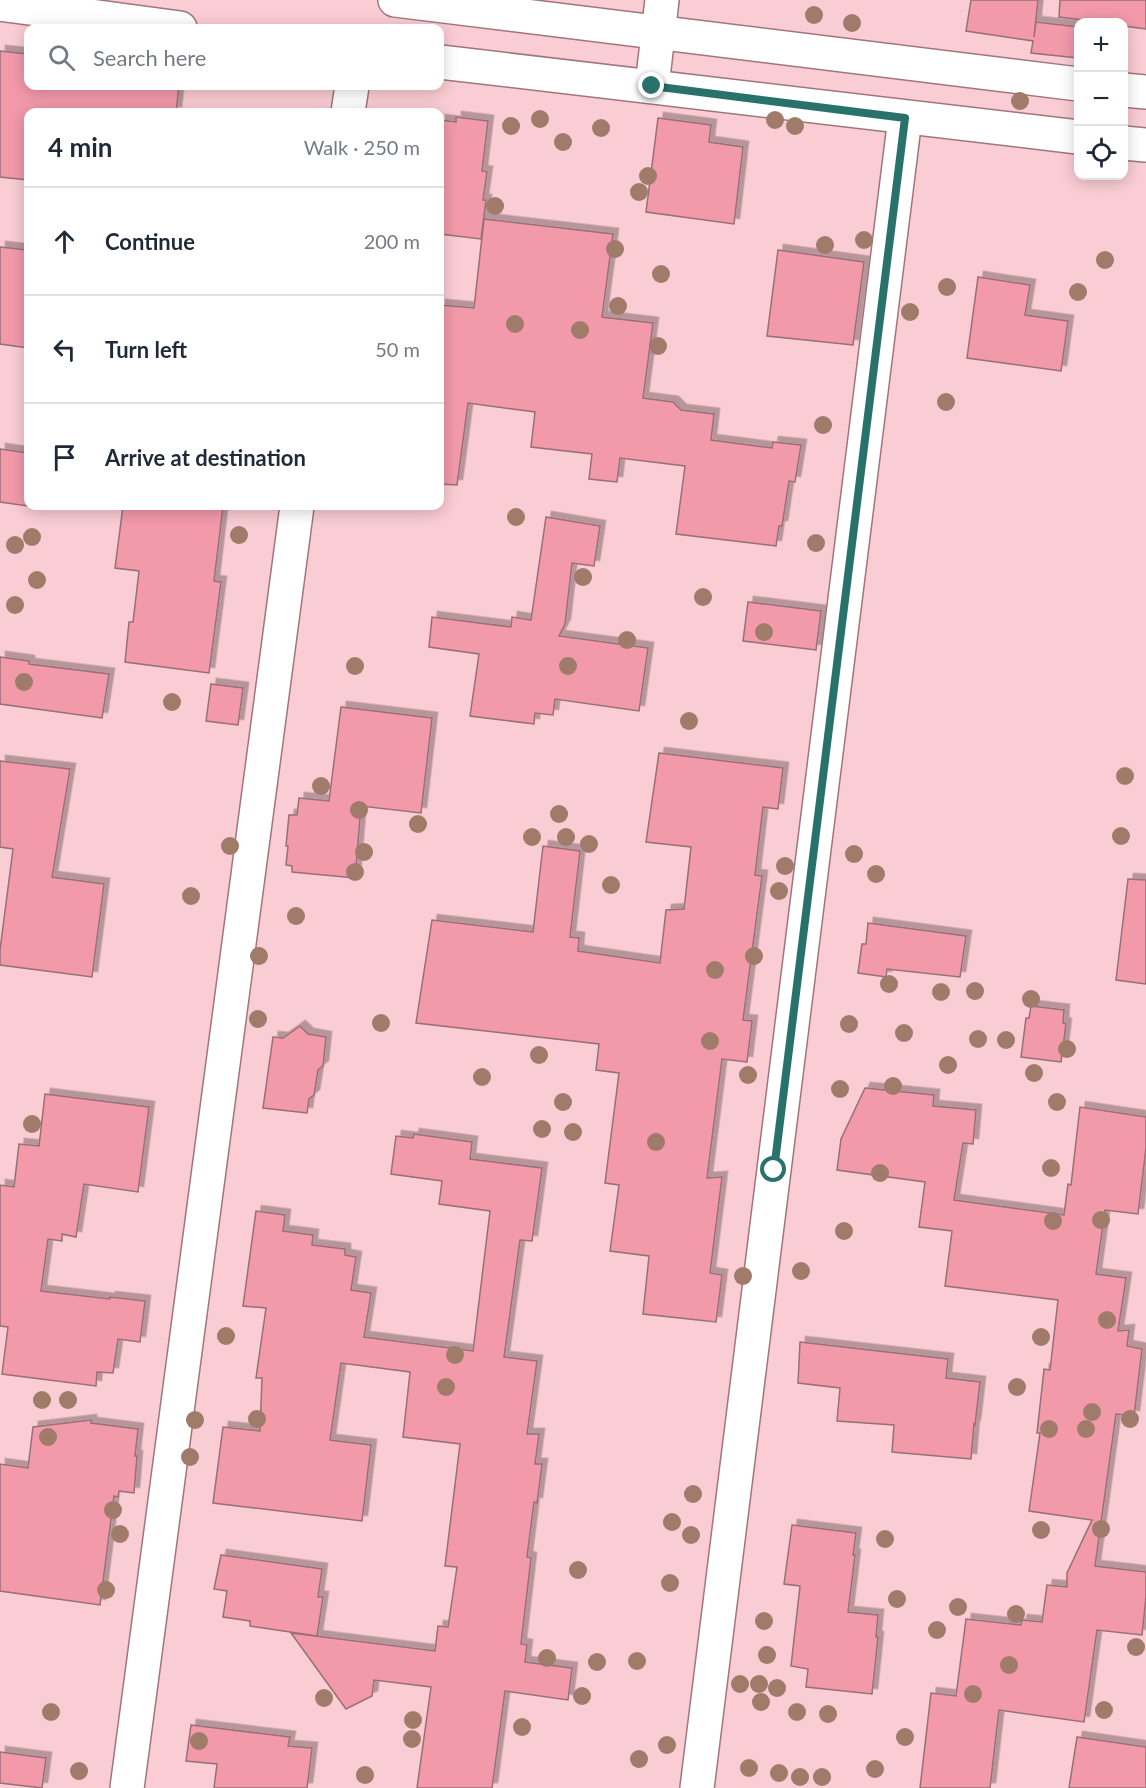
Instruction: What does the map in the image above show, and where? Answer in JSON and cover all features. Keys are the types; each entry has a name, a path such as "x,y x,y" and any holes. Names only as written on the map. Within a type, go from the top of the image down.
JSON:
{"street":[{"path":"395,0 660,16 1074,83"},
{"path":"0,4 91,8 162,24"},
{"path":"652,86 660,16"},
{"path":"444,62 1074,137"},
{"path":"349,108 351,90"},
{"path":"1128,90 1146,92"},
{"path":"697,1788 905,118"},
{"path":"1128,143 1146,145"},
{"path":"127,1788 296,510"}],"building":[{"path":"971,0 1038,0 1034,37 1036,22 1074,27 1074,58 1031,53 1033,41 966,31"},
{"path":"1060,0 1146,0 1146,29 1128,27 1128,18 1059,17"},
{"path":"0,51 24,54 24,90 179,90 176,108 24,108 24,180 0,177"},
{"path":"456,117 488,121 482,171 487,172 481,239 444,234 444,120 456,122"},
{"path":"658,118 711,125 709,142 743,147 734,224 646,212"},
{"path":"484,219 613,234 602,317 653,323 643,398 673,402 681,410 714,414 711,440 772,448 773,442 801,445 795,482 789,481 782,526 779,526 776,546 676,534 685,466 620,458 617,482 589,479 592,454 531,447 535,412 468,403 457,485 444,484 444,305 474,308"},
{"path":"0,247 24,250 24,347 0,344"},
{"path":"778,250 864,262 853,345 767,336"},
{"path":"978,277 1030,285 1025,315 1068,321 1061,371 967,358"},
{"path":"0,449 24,452 24,505 0,502"},
{"path":"122,510 223,510 214,581 221,582 209,673 125,662 129,622 133,622 139,571 115,568"},
{"path":"546,517 600,526 594,566 572,563 565,624 559,636 648,648 639,711 555,699 553,715 535,713 534,724 470,716 479,654 429,647 432,617 511,627 512,617 531,620"},
{"path":"748,602 821,611 816,650 743,641"},
{"path":"0,657 29,661 29,664 109,674 102,718 0,704"},
{"path":"211,684 243,688 238,725 206,721"},
{"path":"341,707 432,718 421,813 361,806 355,878 292,872 292,866 286,865 289,815 297,815 299,798 329,801"},
{"path":"659,753 783,768 778,809 763,807 755,875 762,876 743,1020 752,1021 747,1062 722,1059 707,1178 722,1177 710,1273 722,1275 716,1322 643,1314 649,1256 610,1251 619,1185 605,1183 619,1073 596,1070 599,1044 416,1023 432,920 533,932 543,846 580,851 570,937 579,938 578,951 660,963 666,910 684,909 691,847 646,842"},
{"path":"0,761 70,769 52,877 104,884 92,977 0,965 13,849 0,847"},
{"path":"1128,879 1146,880 1146,984 1116,980"},
{"path":"868,923 966,936 960,977 887,969 886,977 858,973 862,944 866,944"},
{"path":"1031,1006 1064,1010 1063,1023 1066,1024 1061,1062 1021,1057 1026,1018 1029,1018"},
{"path":"300,1026 308,1034 326,1037 323,1066 318,1070 314,1095 309,1099 307,1113 263,1108 273,1037 283,1038"},
{"path":"865,1088 934,1095 933,1106 976,1110 973,1144 963,1143 954,1200 1064,1215 1068,1184 1071,1185 1080,1107 1146,1117 1146,1148 1138,1214 1105,1210 1096,1274 1126,1278 1118,1331 1129,1330 1127,1346 1142,1349 1134,1416 1116,1414 1095,1566 1146,1572 1142,1635 1097,1630 1084,1722 999,1710 990,1788 920,1788 931,1693 956,1696 966,1619 1021,1625 1022,1620 1042,1622 1047,1585 1067,1587 1067,1573 1092,1520 1029,1511 1040,1433 1037,1433 1044,1369 1050,1370 1058,1300 945,1286 952,1231 919,1227 925,1182 837,1170 841,1139"},
{"path":"45,1094 149,1107 138,1192 84,1184 76,1237 62,1234 62,1241 48,1239 41,1291 145,1301 140,1342 118,1339 113,1373 97,1372 96,1386 2,1374 8,1327 0,1326 0,1185 14,1187 19,1144 39,1146"},
{"path":"414,1134 472,1142 470,1159 542,1168 532,1241 520,1240 504,1357 537,1361 527,1434 539,1434 535,1464 542,1464 537,1503 534,1502 527,1557 531,1558 521,1644 527,1645 525,1662 572,1668 568,1700 505,1691 492,1788 417,1788 431,1687 374,1680 372,1696 346,1709 291,1633 435,1651 438,1626 448,1627 457,1567 445,1566 460,1444 403,1437 410,1372 341,1363 330,1440 371,1445 362,1521 213,1503 223,1427 260,1431 262,1378 256,1378 266,1308 243,1306 256,1211 285,1215 283,1231 313,1235 312,1245 345,1249 345,1255 356,1257 351,1290 371,1293 364,1337 473,1351 490,1211 439,1204 442,1181 391,1174 396,1136 413,1138"},
{"path":"800,1342 948,1359 946,1378 980,1382 971,1459 892,1452 894,1425 837,1421 840,1388 798,1383"},
{"path":"91,1420 91,1423 138,1429 134,1493 119,1491 118,1497 114,1496 100,1605 0,1591 0,1464 28,1468 33,1427"},
{"path":"792,1525 856,1533 848,1612 878,1615 872,1694 806,1687 808,1669 791,1666 800,1586 784,1584"},
{"path":"221,1555 322,1569 318,1597 323,1597 317,1636 250,1626 250,1621 223,1617 227,1591 214,1589"},
{"path":"191,1725 290,1737 288,1746 312,1748 307,1788 214,1788 217,1764 186,1761"},
{"path":"1077,1737 1146,1747 1146,1788 1069,1788"},
{"path":"0,1752 46,1758 42,1788 0,1783"}],"route":[{"path":"652,86 905,118 774,1170"}]}
